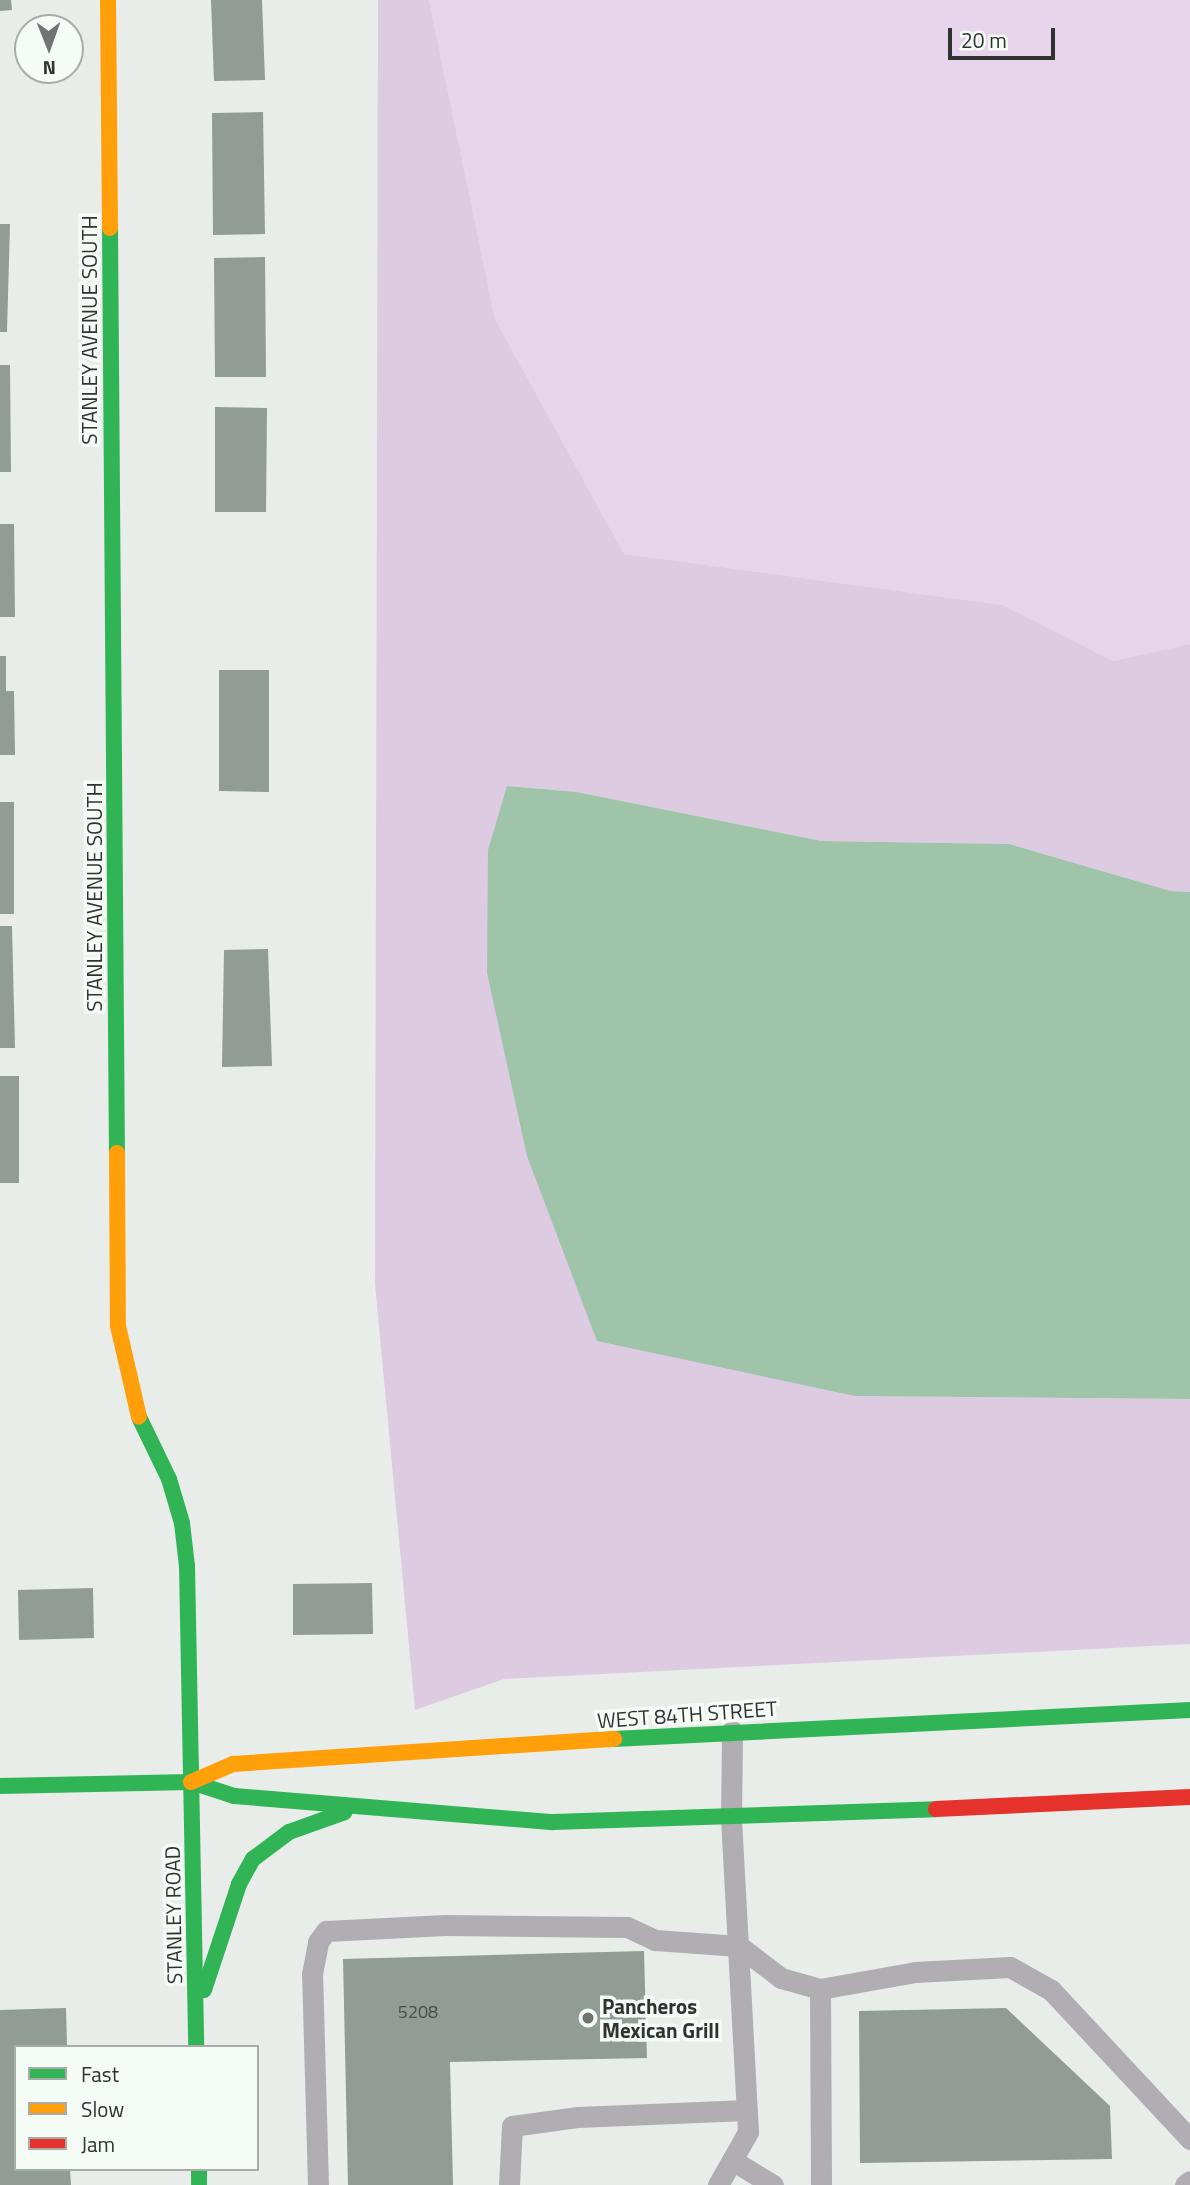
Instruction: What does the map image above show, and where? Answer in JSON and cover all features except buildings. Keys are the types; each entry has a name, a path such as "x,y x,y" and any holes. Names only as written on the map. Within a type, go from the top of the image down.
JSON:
{"street":[{"name":"STANLEY AVENUE SOUTH","path":"108,0 118,1326 133,1405 169,1479 182,1523 187,1566 191,1782"},
{"name":"WEST 84TH STREET","path":"191,1782 233,1764 732,1731 1190,1710"},
{"name":"WEST 84TH STREET","path":"0,1786 191,1782 234,1796 354,1809 553,1822 731,1819 1190,1797"},
{"name":"STANLEY ROAD","path":"191,1782 196,2045"},
{"path":"196,2016 239,1884 253,1859 289,1832 354,1809"}],"lane":[{"path":"718,2185 748,2132 731,1819 732,1731"},
{"path":"318,2185 312,1974 318,1942 326,1931 576,1925 627,1927 655,1940 739,1946 781,1978 820,1989 915,1972 1010,1966 1051,1990 1190,2140"},
{"path":"820,1989 821,2185"},
{"path":"509,2185 512,2126 578,2117 747,2110"},
{"path":"732,2160 773,2185"},
{"path":"1185,2185 1190,2181"}],"shaded area":[{"path":"378,0 429,0 495,319 624,554 1003,605 1113,661 1190,644 1190,892 1171,891 1009,844 822,841 577,792 507,786 855,1396 1190,1399 1190,1644 504,1679 415,1710 375,1284"},
{"path":"429,0 1190,0 1190,644 1113,661 1003,605 624,554 495,319"},
{"path":"507,786 577,792 822,841 1009,844 1171,891 1190,892 1190,1399 855,1396 597,1341 527,1156 487,973 488,850"}],"traffic: fast":[{"path":"110,228 117,1153"},
{"path":"139,1417 169,1479 182,1523 187,1566 196,2045"},
{"path":"614,1739 1190,1710"},
{"path":"0,1786 191,1782 234,1796 553,1822 936,1809"},
{"path":"204,1990 239,1884 253,1859 289,1832 345,1812"},
{"path":"199,2171 199,2185"}],"traffic: slow":[{"path":"108,0 110,228"},
{"path":"117,1153 118,1326 139,1417"},
{"path":"191,1782 233,1764 614,1739"}],"traffic: jam":[{"path":"936,1809 1190,1797"}],"place":[{"name":"Pancheros Mexican Grill","path":"588,2018"}]}
